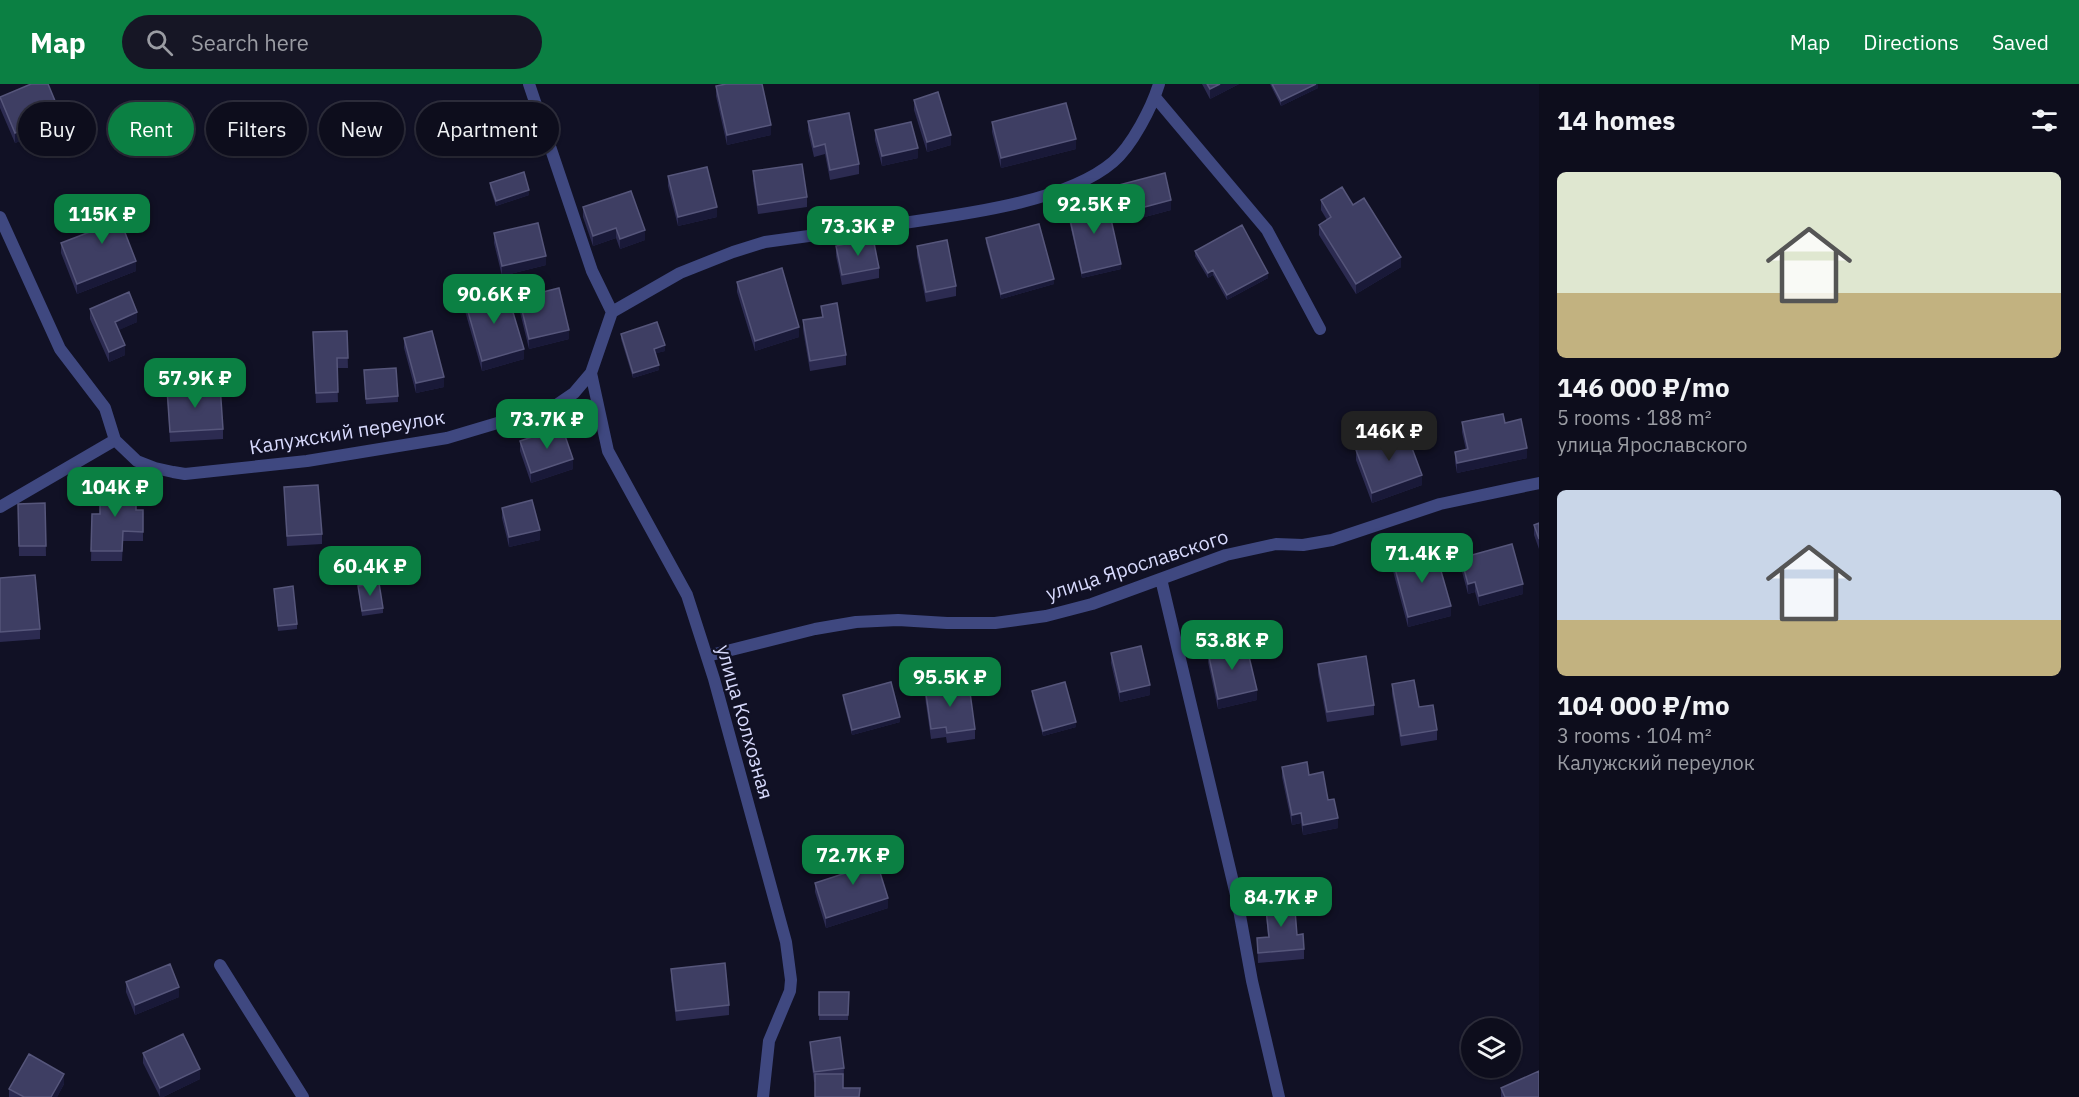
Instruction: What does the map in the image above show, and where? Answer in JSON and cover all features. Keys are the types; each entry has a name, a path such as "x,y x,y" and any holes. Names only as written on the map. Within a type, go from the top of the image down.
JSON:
{"street":[{"path":"529,84 592,271 612,312 680,273 765,242 983,211 1078,184 1100,171 1126,148 1155,97 1159,84"},
{"path":"1155,97 1267,230 1320,329"},
{"path":"0,217 60,349 105,408 115,440 0,507"},
{"name":"Калужский переулок","path":"115,440 137,461 162,470 185,474 307,461 447,438 555,406 574,393 591,373 612,312"},
{"name":"улица Колхозная","path":"591,373 608,451 687,595 707,656 786,942 791,980 787,1001 769,1041 763,1097"},
{"name":"улица Ярославского","path":"707,656 805,631 856,622 898,620 995,623 1046,615 1092,604 1226,555 1276,544 1303,545 1332,540 1440,504 1539,483"},
{"path":"1161,579 1238,899 1252,981 1279,1097"},
{"path":"220,965 303,1097"}],"building":[{"path":"31,84 48,84 56,102 18,102 18,132 15,133 0,97"},
{"path":"762,84 771,125 727,135 716,86"},
{"path":"1207,84 1220,84 1210,89"},
{"path":"1272,84 1316,84 1281,101"},
{"path":"938,92 951,135 927,142 914,100"},
{"path":"1066,103 1076,139 1001,158 992,122"},
{"path":"849,113 859,164 830,170 825,144 814,147 808,121"},
{"path":"911,122 918,148 882,156 875,130"},
{"path":"802,164 807,197 758,205 753,171"},
{"path":"707,167 717,207 678,217 668,176"},
{"path":"524,172 529,190 496,201 490,183"},
{"path":"1165,173 1171,200 1122,213 1115,186"},
{"path":"1342,187 1353,205 1364,198 1401,257 1356,284 1319,225 1331,217 1321,200"},
{"path":"631,191 645,230 620,239 616,228 593,236 583,207"},
{"path":"1106,197 1121,264 1082,273 1067,206"},
{"path":"131,200 139,218 122,225 136,261 77,284 61,243 100,228 95,214"},
{"path":"538,223 546,256 502,266 494,233"},
{"path":"1039,224 1054,279 1001,294 986,238"},
{"path":"1242,225 1268,273 1227,295 1213,270 1208,273 1195,251"},
{"path":"873,238 879,268 842,275 836,246"},
{"path":"947,240 956,286 926,292 917,246"},
{"path":"782,268 799,327 755,341 737,282"},
{"path":"559,288 569,330 529,339 519,298"},
{"path":"506,289 524,349 482,361 465,301"},
{"path":"129,292 137,312 115,322 125,345 109,352 90,309"},
{"path":"837,303 846,355 810,361 803,320 823,317 821,306"},
{"path":"657,322 665,345 654,349 659,365 633,373 621,334"},
{"path":"347,331 348,358 337,358 338,392 316,393 313,332"},
{"path":"432,331 444,377 416,383 404,338"},
{"path":"396,368 398,396 366,399 364,370"},
{"path":"220,385 223,429 170,432 167,389"},
{"path":"1503,414 1505,423 1521,419 1527,448 1457,463 1455,452 1468,449 1462,422"},
{"path":"562,427 573,459 531,473 520,441"},
{"path":"1406,432 1422,475 1372,493 1356,450"},
{"path":"318,485 322,534 287,536 284,487"},
{"path":"100,486 136,487 136,510 143,510 143,532 123,531 122,551 91,551 92,514 100,514"},
{"path":"532,500 540,530 509,537 502,508"},
{"path":"45,503 46,546 19,546 18,504"},
{"path":"1539,523 1539,539 1534,525"},
{"path":"1512,544 1523,584 1479,596 1475,582 1468,584 1461,558"},
{"path":"1435,550 1451,606 1408,617 1393,561"},
{"path":"35,575 40,629 0,632 0,578"},
{"path":"379,583 383,608 362,611 358,586"},
{"path":"293,586 297,624 278,626 274,589"},
{"path":"1246,644 1257,690 1218,699 1208,652"},
{"path":"1141,646 1150,685 1120,692 1111,653"},
{"path":"1366,656 1374,705 1327,712 1318,664"},
{"path":"1414,680 1419,707 1433,705 1437,730 1401,736 1392,684"},
{"path":"891,682 900,717 852,730 843,695"},
{"path":"1065,682 1076,722 1043,731 1032,691"},
{"path":"946,684 947,688 969,685 975,729 947,733 946,727 931,729 925,687"},
{"path":"1307,762 1309,775 1323,772 1328,800 1334,799 1338,818 1303,825 1301,813 1292,815 1282,767"},
{"path":"872,847 888,898 826,918 815,883 852,871 848,855"},
{"path":"1294,898 1297,935 1303,934 1304,949 1258,953 1257,938 1269,937 1265,900"},
{"path":"725,963 729,1005 676,1011 671,969"},
{"path":"170,964 179,987 135,1005 126,982"},
{"path":"819,992 849,992 848,1015 819,1015"},
{"path":"183,1034 200,1069 160,1088 143,1053"},
{"path":"840,1037 844,1068 814,1072 810,1042"},
{"path":"29,1054 64,1074 51,1097 24,1097 9,1089"},
{"path":"1539,1071 1539,1097 1505,1097 1501,1088"},
{"path":"815,1074 843,1074 843,1088 860,1088 859,1097 815,1097"}]}
